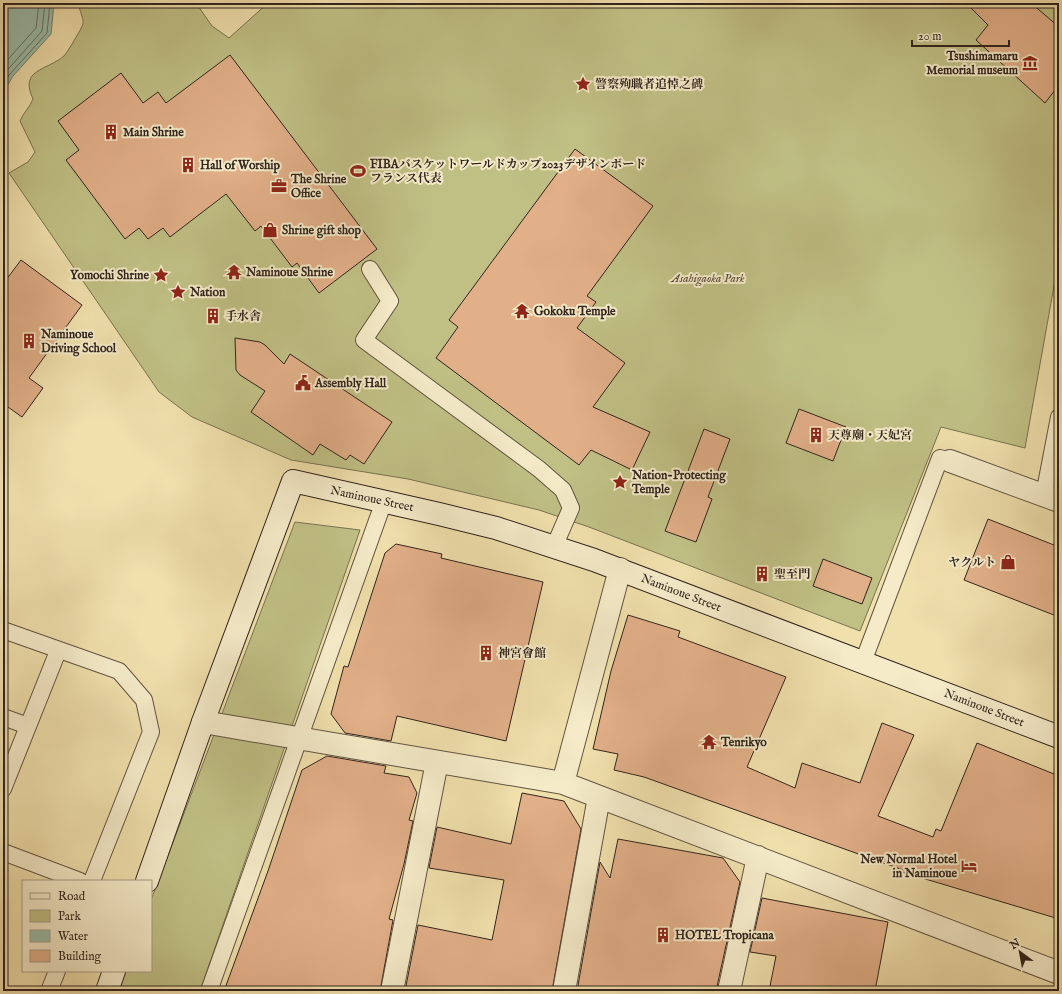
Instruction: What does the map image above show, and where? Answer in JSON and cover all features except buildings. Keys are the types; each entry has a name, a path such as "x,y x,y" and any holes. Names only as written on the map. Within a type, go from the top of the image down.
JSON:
{"street":[{"path":"950,461 1051,498"},
{"name":"Naminoue Street","path":"203,722 293,482 384,501 489,526 554,546 620,569 1059,737"},
{"path":"563,783 620,569"},
{"path":"146,880 203,722 563,783 1059,973"},
{"path":"392,991 437,762"},
{"path":"564,991 599,796"},
{"path":"730,991 758,857"},
{"path":"107,991 114,972"}],"lane":[{"path":"370,269 390,301 364,340 539,469 563,490 571,508 554,546"},
{"path":"1051,498 1059,417"},
{"path":"863,662 940,458 950,461"},
{"path":"210,991 298,739 384,501"},
{"path":"3,630 119,671 144,700 151,732 92,880"},
{"path":"3,788 7,767 28,726 58,650"},
{"path":"3,716 28,726"},
{"path":"3,852 77,880"},
{"path":"49,991 57,972"}],"green space":[{"name":"Asahigaoka Park","path":"79,3 196,3 212,26 229,38 268,3 1059,3 1059,258 1025,448 941,427 860,631 589,527 539,510 408,479 291,460 192,417 159,392 9,173 28,162 35,152 20,121 33,99 29,82 36,72 64,56 71,46 83,24"},
{"path":"295,522 360,530 200,991 118,991 125,972 152,972 152,897"}],"water":[{"path":"3,3 54,3 51,34 13,76 3,93"}],"place":[{"name":"Tsushimamaru Memorial museum","path":"1030,63"},
{"name":"警察殉職者追悼之碑","path":"583,84"},
{"name":"Main Shrine","path":"111,132"},
{"name":"Hall of Worship","path":"188,165"},
{"name":"FIBAバスケットワールドカップ2023デザインボード フランス代表","path":"358,171"},
{"name":"The Shrine Office","path":"279,186"},
{"name":"Shrine gift shop","path":"270,230"},
{"name":"Naminoue Shrine","path":"234,272"},
{"name":"Yomochi Shrine","path":"161,275"},
{"name":"Nation","path":"178,292"},
{"name":"Gokoku Temple","path":"522,311"},
{"name":"手水舎","path":"213,316"},
{"name":"Naminoue Driving School","path":"29,341"},
{"name":"Assembly Hall","path":"303,383"},
{"name":"天尊廟・天妃宮","path":"816,435"},
{"name":"Nation-Protecting Temple","path":"620,482"},
{"name":"ヤクルト","path":"1008,562"},
{"name":"聖至門","path":"762,574"},
{"name":"神宮會館","path":"486,653"},
{"name":"Tenrikyo","path":"709,742"},
{"name":"New Normal Hotel in Naminoue","path":"969,866"},
{"name":"HOTEL Tropicana","path":"663,935"}]}
